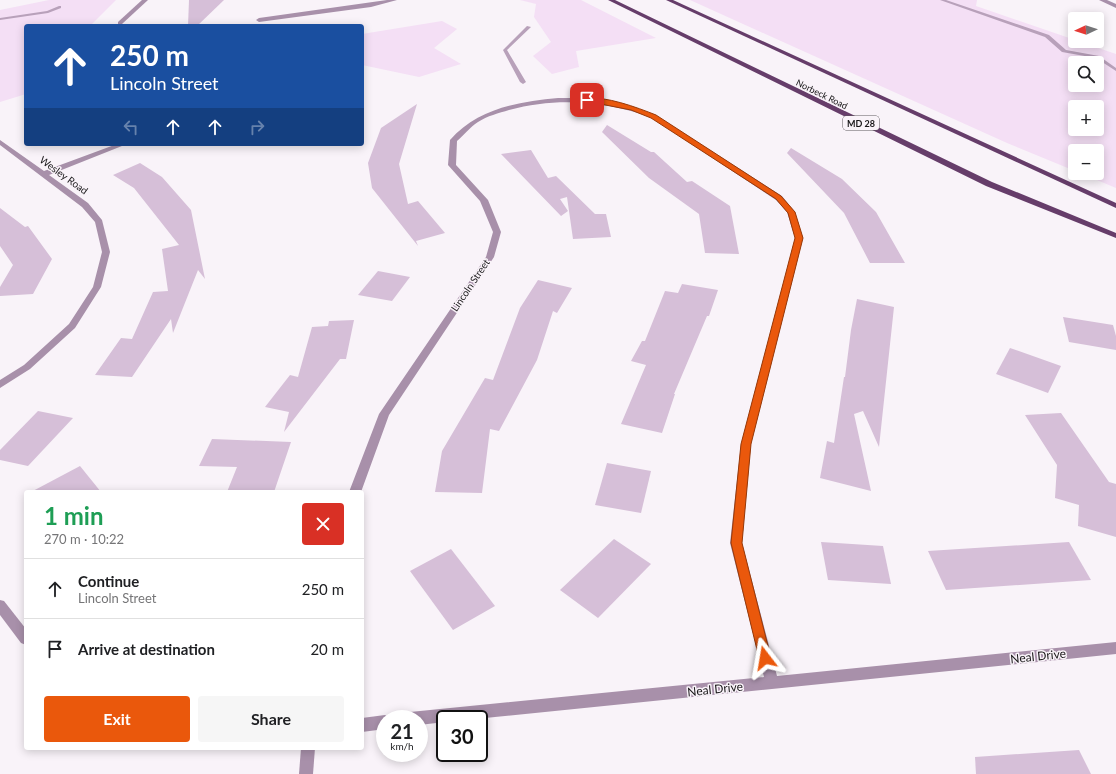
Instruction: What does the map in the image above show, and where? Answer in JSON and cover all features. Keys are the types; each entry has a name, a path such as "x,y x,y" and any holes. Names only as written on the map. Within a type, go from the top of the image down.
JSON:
{"main road":[{"name":"Norbeck Road","path":"611,0 963,172 1002,190 1116,236"},
{"path":"669,0 1116,206"}],"street":[{"path":"120,24 145,0"},
{"path":"259,20 371,5 394,0"},
{"path":"1102,0 1116,6"},
{"name":"Lincoln Street","path":"356,490 384,414 490,257 497,232 484,200 452,165 454,140 472,123 485,116 515,106 546,100 587,100 611,103 634,108 653,116 779,198 791,212 799,238 746,444 736,543 772,683"},
{"name":"Wesley Road","path":"0,142 85,204 99,222 106,252 97,287 72,326 27,367 0,385"},
{"path":"44,174 118,146"},
{"path":"0,605 24,636"},
{"name":"Neal Drive","path":"428,717 1116,648"},
{"path":"364,725 376,723"},
{"path":"306,774 308,750"}],"shaded area":[{"path":"49,0 116,0 92,24 24,24 24,95 0,102 0,10"},
{"path":"520,0 581,0 656,38 576,51 579,67 552,74 533,56 551,42 534,17 536,4"},
{"path":"690,0 977,0 976,6 1068,38 1068,48 1098,48 1116,54 1116,188 1097,180 1104,180 1104,144 1068,144 1068,168 1007,143"},
{"path":"442,21 457,29 434,48 461,64 419,77 364,65 364,34"}],"building":[{"path":"189,0 224,0 199,24 188,24"},
{"path":"417,104 399,164 408,204 418,201 445,233 416,241 418,246 372,188 368,163 381,128"},
{"path":"607,125 651,152 654,152 687,182 692,181 730,206 739,254 705,253 699,214 649,178 602,132"},
{"path":"791,148 842,179 876,212 905,263 870,263 844,213 787,153"},
{"path":"531,150 548,178 556,176 595,214 606,214 611,237 573,239 567,197 560,199 568,211 561,216 501,154"},
{"path":"140,163 162,177 191,210 205,279 198,270 173,333 171,319 132,377 95,375 121,338 132,339 153,292 168,291 162,249 179,245 134,188 113,175"},
{"path":"0,208 25,227 28,226 52,259 33,294 0,296 0,287 13,265 0,246"},
{"path":"378,271 410,277 392,301 358,295"},
{"path":"538,280 572,288 557,313 553,311 537,360 499,431 490,429 482,493 435,492 442,451 485,378 493,380 520,308"},
{"path":"682,284 718,290 709,316 707,316 674,394 662,433 621,424 646,365 631,361 642,341 645,341 665,291 678,293"},
{"path":"857,299 894,307 879,447 863,411 854,414 871,491 820,478 827,441 834,443"},
{"path":"1063,317 1113,325 1116,336 1116,350 1069,342"},
{"path":"354,320 346,359 340,359 284,432 289,412 265,407 290,375 298,377 312,327 328,326 329,321"},
{"path":"1010,348 1061,366 1048,393 996,374"},
{"path":"38,411 73,418 28,466 0,460 0,450"},
{"path":"1061,413 1109,482 1116,484 1116,537 1078,526 1079,505 1055,498 1057,465 1025,415"},
{"path":"212,439 291,442 275,490 228,490 237,467 199,466"},
{"path":"607,463 651,471 641,513 595,505"},
{"path":"80,466 99,490 35,490"},
{"path":"614,539 651,564 598,618 560,590"},
{"path":"821,542 883,546 891,584 828,580"},
{"path":"1069,542 1091,580 946,590 928,551"},
{"path":"451,549 495,606 453,630 410,571"},
{"path":"1079,750 1091,774 976,774 975,757"}],"waterway":[{"path":"942,0 1047,36 1064,51 1097,57 1116,70"},
{"path":"0,19 48,12 59,7"},
{"path":"523,82 505,50 529,27"}],"route":[{"path":"587,100 634,108 653,116 779,198 791,212 799,238 746,444 736,543 765,658"}]}
